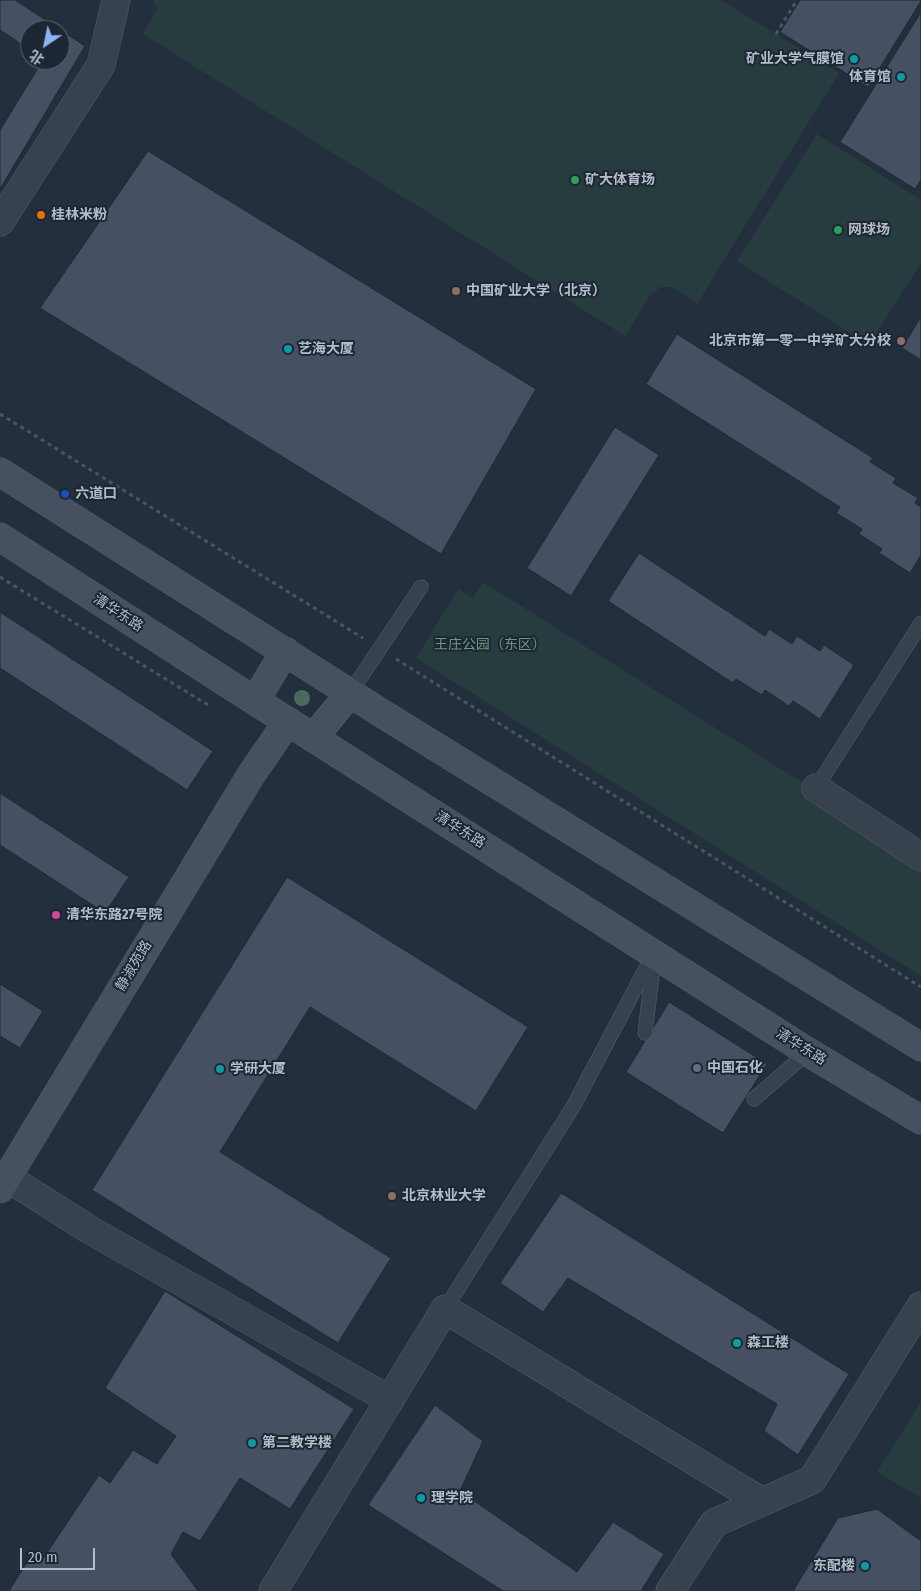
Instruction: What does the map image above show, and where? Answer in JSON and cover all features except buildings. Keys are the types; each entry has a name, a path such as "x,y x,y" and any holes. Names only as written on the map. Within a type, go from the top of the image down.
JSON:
{"main road":[{"path":"0,472 350,693 921,1047"},
{"name":"清华东路","path":"0,536 255,701 808,1052 921,1120"},
{"path":"255,701 285,651"},
{"path":"314,737 350,693"},
{"name":"静淑苑路","path":"4,1183 150,939 251,775 288,721"}],"street":[{"path":"0,222 100,65 116,0"},
{"path":"816,788 921,857"},
{"path":"4,1183 390,1400"},
{"path":"670,1591 714,1523 812,1480 921,1306"},
{"path":"273,1591 445,1309 762,1502"}],"lane":[{"path":"350,693 421,587"},
{"path":"816,788 921,623"},
{"path":"645,1033 654,953"},
{"path":"445,1309 573,1107 654,953"},
{"path":"754,1099 808,1052"}],"path":[{"path":"776,34 797,0"},
{"path":"0,414 921,987"}],"green space":[{"name":"矿大体育场","path":"153,0 721,0 839,73 697,304 672,287 661,287 651,294 625,336 143,34 157,9"},
{"name":"网球场","path":"817,134 921,200 921,263 869,345 737,261"},
{"name":"王庄公园（东区）","path":"483,582 921,857 921,976 416,658 458,589 473,598"},
{"path":"921,1402 921,1498 877,1472"}],"place":[{"name":"矿业大学气膜馆","path":"854,59"},
{"name":"体育馆","path":"901,77"},
{"name":"矿大体育场","path":"575,180"},
{"name":"桂林米粉","path":"41,215"},
{"name":"网球场","path":"838,230"},
{"name":"中国矿业大学（北京）","path":"456,291"},
{"name":"北京市第一零一中学矿大分校","path":"901,341"},
{"name":"艺海大厦","path":"288,349"},
{"name":"六道口","path":"65,494"},
{"name":"清华东路27号院","path":"56,915"},
{"name":"中国石化","path":"697,1068"},
{"name":"学研大厦","path":"220,1069"},
{"name":"北京林业大学","path":"392,1196"},
{"name":"森工楼","path":"737,1343"},
{"name":"第二教学楼","path":"252,1443"},
{"name":"理学院","path":"421,1498"},
{"name":"东配楼","path":"865,1566"}]}
